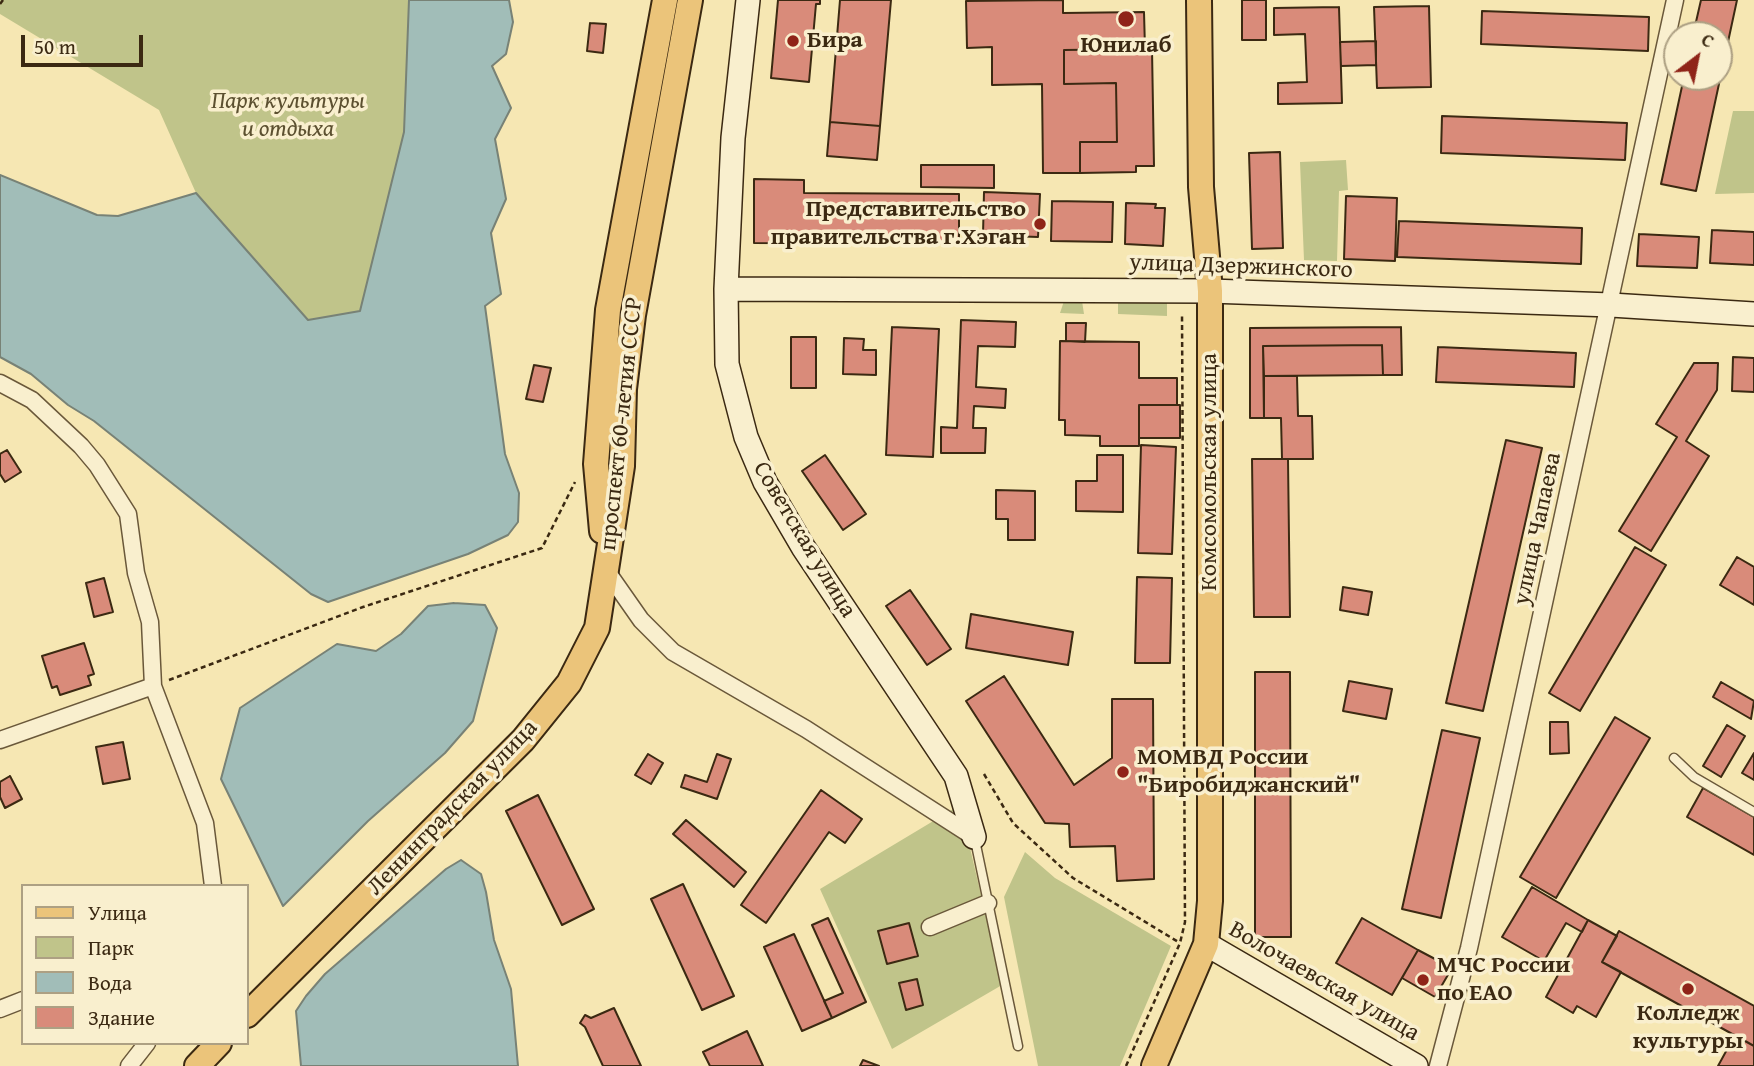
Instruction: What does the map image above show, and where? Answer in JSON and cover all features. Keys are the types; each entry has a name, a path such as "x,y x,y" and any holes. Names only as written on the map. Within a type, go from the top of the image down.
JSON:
{"main road":[{"name":"проспект 60-летия СССР","path":"606,570 622,466 629,261 665,0"},
{"name":"проспект 60-летия СССР","path":"629,261 690,0"},
{"name":"Советская улица","path":"748,0 733,138 726,289 727,364 746,438 765,482 803,547 956,776 974,837"},
{"name":"Комсомольская улица","path":"1199,0 1201,187 1210,291 1210,901 1206,944"},
{"name":"улица Дзержинского","path":"726,289 1210,291 1611,305 1754,314"},
{"name":"Ленинградская улица","path":"248,1014 523,740 569,683 597,628 606,570"},
{"path":"1154,1066 1206,944"},
{"name":"Волочаевская улица","path":"1206,944 1416,1066"},
{"path":"197,1066 217,1045"}],"street":[{"name":"улица Чапаева","path":"1438,1066 1464,967 1611,305 1628,212 1675,0"},
{"path":"0,383 32,400 81,446 97,465 128,514 136,573 150,622 152,686 205,824 213,884"},
{"path":"606,570 641,620 673,652 806,729 974,837"},
{"path":"0,740 152,686"},
{"path":"930,927 988,903"},
{"path":"0,1009 21,1001"},
{"path":"129,1066 145,1045"}],"lane":[{"path":"1674,758 1694,777 1754,811"},
{"name":"Советская улица","path":"974,837 1018,1046"}],"path":[{"path":"0,4 3,0"},
{"path":"1126,1066 1180,943 1185,922 1182,313"},
{"path":"152,686 363,607 542,548 575,482"},
{"path":"984,774 1013,823 1073,878 1180,943"}],"green space":[{"name":"Парк культуры и отдыха","path":"0,0 409,0 404,132 360,311 308,320 196,193 159,110 0,14"},
{"path":"1733,111 1754,111 1754,193 1715,194"},
{"path":"1346,160 1348,190 1339,191 1337,261 1304,260 1300,162"},
{"path":"1064,301 1082,301 1084,314 1060,313"},
{"path":"1118,301 1167,303 1167,316 1118,314"},
{"path":"960,805 1002,985 892,1049 820,889"},
{"path":"1025,852 1055,878 1171,946 1120,1066 1038,1066 1004,897"}],"water":[{"path":"409,0 509,0 513,22 506,54 492,66 511,108 495,139 506,199 491,233 501,294 485,306 505,454 519,493 518,522 508,535 468,554 328,602 311,594 94,421 68,405 31,374 0,357 0,175 97,215 118,216 196,193 308,320 360,311 404,132"},
{"path":"454,603 485,605 497,628 473,721 445,753 368,821 283,906 221,779 240,708 337,644 376,651 401,634 428,606"},
{"path":"461,860 481,874 486,892 494,940 511,989 518,1066 301,1066 296,1011 306,996 325,974 446,869"}],"building":[{"name":"Бира","path":"778,0 820,0 820,4 816,4 809,82 771,78"},
{"path":"840,0 891,0 880,126 830,122"},
{"path":"1063,0 1063,13 1144,12 1145,49 1064,50 1064,84 1116,83 1117,142 1080,142 1080,173 1043,173 1042,84 992,85 992,47 967,48 966,1"},
{"path":"1242,0 1266,0 1266,40 1242,40"},
{"path":"1701,0 1737,0 1732,21 1696,21"},
{"path":"1429,6 1431,87 1377,88 1374,7"},
{"path":"1339,7 1342,103 1278,104 1278,83 1307,82 1305,34 1274,35 1274,8"},
{"path":"1482,11 1649,17 1648,51 1481,44"},
{"path":"590,23 606,24 603,53 587,51"},
{"path":"1376,41 1376,65 1341,66 1340,42"},
{"path":"1152,49 1154,166 1136,166 1136,172 1080,173 1080,142 1117,142 1116,83 1064,84 1064,50"},
{"path":"1681,91 1717,91 1696,191 1661,184"},
{"path":"1442,116 1627,123 1625,160 1441,153"},
{"path":"830,122 880,126 877,160 827,156"},
{"path":"1280,152 1283,248 1252,249 1249,153"},
{"path":"921,165 994,165 994,188 921,187"},
{"path":"754,179 804,180 804,193 959,194 959,244 754,243"},
{"path":"984,192 1040,194 1038,237 983,235"},
{"path":"1346,196 1397,198 1395,261 1344,259"},
{"path":"1052,201 1113,202 1112,242 1051,241"},
{"path":"1126,203 1156,204 1155,208 1165,208 1163,246 1125,244"},
{"path":"1399,221 1582,228 1581,264 1397,257"},
{"path":"1712,230 1754,232 1754,265 1710,263"},
{"path":"1639,234 1699,237 1697,268 1637,266"},
{"path":"961,320 1016,322 1015,347 978,346 976,387 1006,389 1005,408 974,406 973,428 986,428 985,453 941,453 941,427 957,428"},
{"path":"1066,323 1086,323 1085,342 1066,341"},
{"path":"892,327 939,329 933,457 886,455"},
{"path":"1401,327 1402,375 1383,375 1382,345 1263,346 1264,418 1250,418 1250,328"},
{"path":"791,337 816,337 816,388 791,388"},
{"path":"844,338 864,339 863,350 876,350 876,375 843,374"},
{"path":"1060,341 1139,342 1139,378 1177,378 1177,405 1139,405 1139,446 1100,446 1100,436 1065,435 1065,420 1059,420"},
{"path":"1382,345 1383,375 1264,376 1263,346"},
{"path":"1438,347 1576,353 1574,387 1436,382"},
{"path":"1733,357 1754,358 1754,392 1732,391"},
{"path":"1694,363 1718,363 1717,390 1686,441 1709,456 1651,551 1619,531 1677,437 1656,424"},
{"path":"534,365 551,368 543,402 526,399"},
{"path":"1264,376 1297,376 1298,416 1312,416 1313,459 1282,459 1281,418 1264,418"},
{"path":"1139,405 1180,405 1180,438 1139,438"},
{"path":"1506,440 1542,448 1483,711 1446,703"},
{"path":"1141,445 1176,447 1172,554 1138,553"},
{"path":"7,450 21,472 5,482 0,474 0,454"},
{"path":"825,455 866,514 843,530 802,471"},
{"path":"1097,455 1123,455 1123,512 1076,511 1076,481 1097,481"},
{"path":"1252,459 1288,459 1290,617 1254,617"},
{"path":"996,490 1035,491 1035,540 1008,540 1008,519 996,519"},
{"path":"1635,547 1666,565 1580,711 1549,693"},
{"path":"1737,557 1754,567 1754,605 1720,585"},
{"path":"1137,577 1172,578 1170,663 1135,663"},
{"path":"104,578 113,612 94,617 86,583"},
{"path":"1343,587 1372,592 1368,615 1340,610"},
{"path":"910,590 951,649 927,665 886,606"},
{"path":"971,614 1073,632 1068,665 966,648"},
{"path":"84,643 94,674 88,676 91,685 60,695 57,686 52,688 42,656"},
{"path":"1255,672 1290,672 1291,937 1255,937"},
{"name":"МОМВД России \"Биробиджанский\"","path":"1004,676 1074,785 1112,758 1112,699 1153,699 1154,879 1117,881 1115,846 1070,847 1069,824 1045,823 966,701"},
{"path":"1349,681 1392,689 1386,719 1343,711"},
{"path":"1721,682 1754,701 1751,719 1713,697"},
{"path":"1615,717 1650,738 1556,898 1520,877"},
{"path":"1550,722 1568,722 1569,753 1550,754"},
{"path":"1727,725 1745,736 1721,777 1703,766"},
{"path":"1442,730 1480,738 1441,918 1402,909"},
{"path":"123,742 130,779 103,784 96,747"},
{"path":"1754,753 1754,780 1742,773"},
{"path":"648,754 663,763 651,784 635,775"},
{"path":"717,754 731,759 717,799 681,787 685,775 707,782"},
{"path":"10,776 22,799 5,808 0,797 0,782"},
{"path":"1703,788 1754,817 1754,855 1687,817"},
{"path":"821,790 862,819 845,843 829,832 766,923 741,905"},
{"path":"538,795 594,909 562,925 506,811"},
{"path":"686,820 746,872 734,887 673,834"},
{"path":"683,884 734,996 702,1010 651,899"},
{"path":"1532,887 1588,920 1582,932 1566,923 1544,961 1502,937"},
{"path":"828,918 866,1002 832,1018 824,1001 843,993 812,925"},
{"path":"1362,918 1418,950 1392,995 1336,963"},
{"path":"1588,920 1617,936 1602,962 1621,972 1596,1017 1577,1006 1573,1013 1546,997"},
{"path":"909,923 918,956 887,964 878,931"},
{"name":"Колледж культуры","path":"1619,931 1754,1006 1754,1046 1602,962"},
{"path":"794,934 832,1018 802,1031 764,947"},
{"path":"1418,950 1452,968 1435,997 1402,978"},
{"path":"917,979 923,1005 906,1010 899,983"},
{"path":"614,1008 641,1066 603,1066 585,1027 580,1023 585,1015 591,1018"},
{"path":"747,1031 763,1066 710,1066 703,1052"},
{"path":"1735,1035 1754,1046 1754,1066 1718,1066"},
{"path":"863,1060 879,1066 860,1066"}],"place":[{"name":"Юнилаб","path":"1126,19"},
{"name":"Бира","path":"793,41"},
{"name":"Представительство правительства г.Хэган","path":"1040,224"},
{"name":"МОМВД России \"Биробиджанский\"","path":"1123,772"},
{"name":"МЧС России по ЕАО","path":"1423,980"},
{"name":"Колледж культуры","path":"1688,989"}]}
